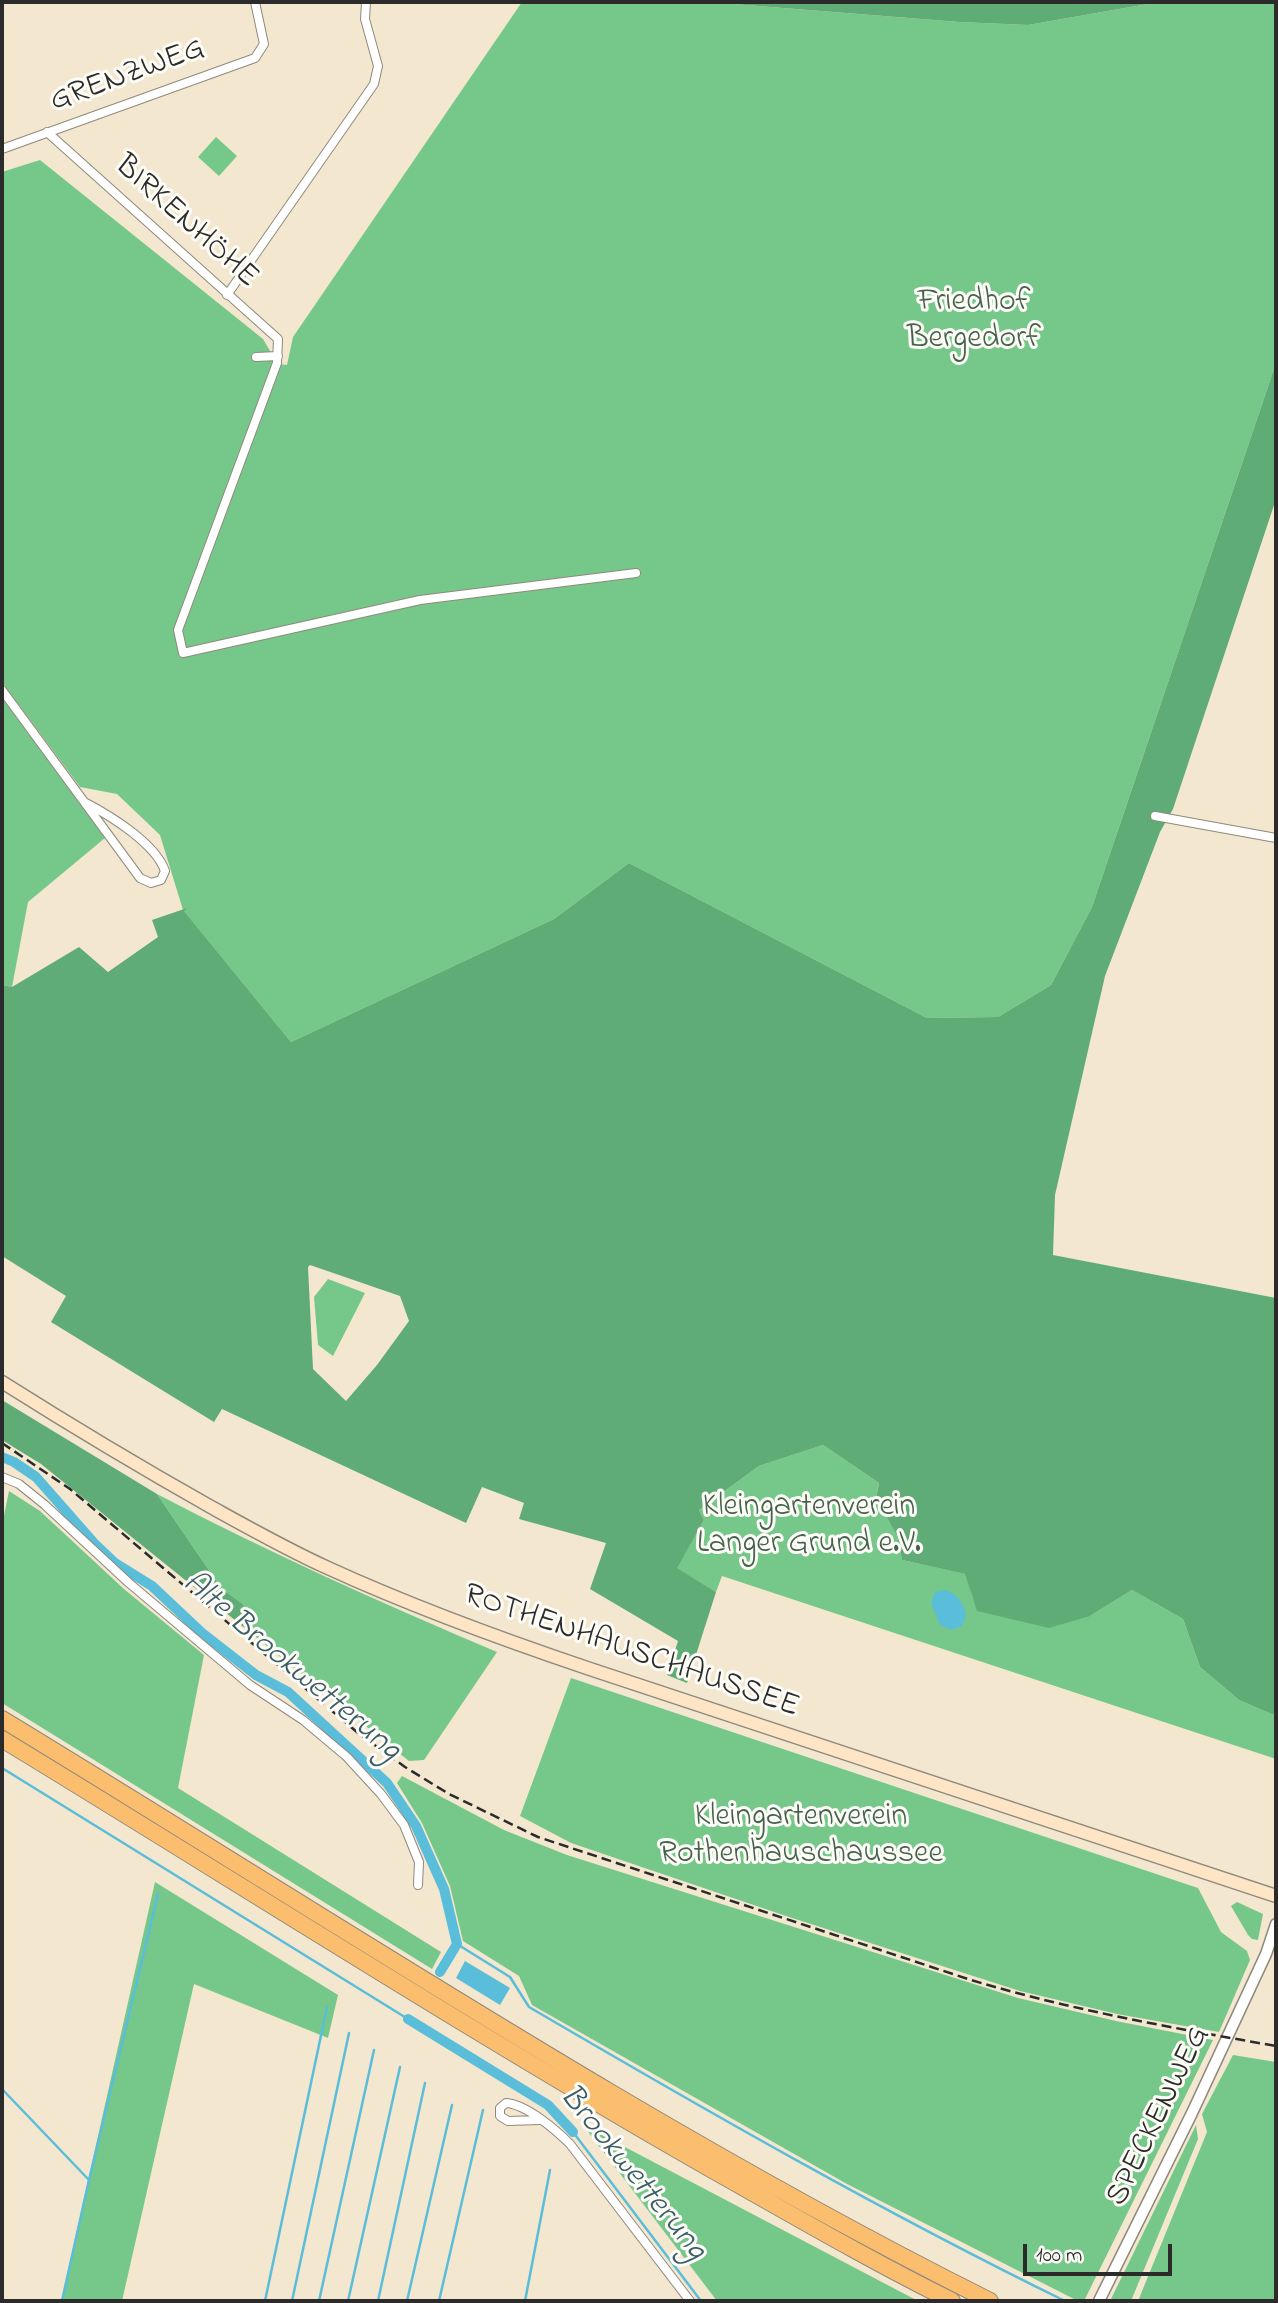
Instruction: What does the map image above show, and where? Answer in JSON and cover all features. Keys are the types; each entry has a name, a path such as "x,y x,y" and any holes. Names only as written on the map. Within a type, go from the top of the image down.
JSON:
{"highway":[{"path":"2,1719 618,2098 826,2215 990,2301"},
{"path":"2,1739 609,2111 818,2230 952,2301"}],"main road":[{"name":"ROTHENHAUSCHAUSSEE","path":"2,1382 153,1474 258,1533 327,1568 423,1608 578,1665 1276,1896"}],"street":[{"name":"GRENZWEG","path":"2,149 255,58 264,44 255,2"},
{"path":"227,295 374,84 378,66 365,19 366,2"},
{"name":"BIRKENHÖHE","path":"47,132 278,339 278,356"},
{"path":"256,357 278,356 178,630 183,653 420,600 636,573"},
{"path":"2,690 140,878 151,883 161,880 165,871 156,855 111,816 86,803"},
{"path":"1155,816 1276,838"},
{"path":"2,1477 19,1484 45,1505 139,1592 250,1685 303,1720 347,1758 381,1794 404,1825 419,1863 418,1885"},
{"name":"SPECKENWEG","path":"1099,2301 1192,2113 1266,1954 1276,1924"},
{"name":"SPECKENWEG","path":"1266,1954 1276,1942"},
{"path":"540,2120 570,2144 690,2301"}],"green space":[{"name":"Friedhof Bergedorf","path":"522,2 708,2 1028,25 1159,2 1276,2 1276,363 1092,907 1051,985 998,1017 927,1018 629,863 554,919 291,1042 183,910 160,835 117,794 80,787 2,682 2,172 40,160 263,339 273,356 272,363 287,365 293,337"},
{"path":"708,2 1159,2 1028,25"},
{"path":"216,137 237,156 219,176 198,157"},
{"path":"1276,363 1276,499 1173,809 1160,832 1105,976 1055,1195 1053,1255 1276,1298 1276,1716 1239,1700 1200,1667 1183,1619 1132,1590 1090,1616 1049,1628 977,1611 965,1574 902,1560 897,1536 876,1499 879,1483 823,1445 759,1466 699,1510 704,1520 677,1568 716,1592 687,1683 667,1675 678,1641 590,1589 606,1543 519,1519 524,1503 482,1487 466,1523 222,1409 214,1422 51,1322 66,1296 2,1256 2,985 12,987 79,947 108,972 158,937 152,920 187,908 184,911 291,1042 554,919 629,863 927,1018 998,1017 1051,985 1092,907","holes":["310,1265 400,1296 409,1321 346,1401 313,1369 308,1267"]},
{"path":"2,698 105,838 28,902 12,987 2,985"},
{"path":"328,1279 365,1293 333,1356 318,1345 314,1297"},
{"path":"2,1400 157,1494 221,1588 243,1604 252,1624 246,1629 41,1464 2,1440"},
{"name":"Kleingartenverein Langer Grund e.V.","path":"823,1445 879,1483 876,1499 897,1536 902,1560 966,1574 973,1599 1090,1616 1132,1590 1183,1619 1200,1667 1239,1700 1276,1716 1276,1759 722,1576 716,1592 676,1568 704,1520 699,1510 759,1466"},
{"path":"9,1491 40,1511 124,1589 204,1655 178,1788 441,1952 432,1969 2,1703 2,1525"},
{"path":"157,1494 325,1576 497,1652 424,1760 409,1761 246,1629 252,1624 243,1604 221,1588"},
{"name":"Kleingartenverein Rothenhauschaussee","path":"571,1678 1198,1888 1221,1932 1247,1951 1250,1960 1219,2032 1117,2014 1020,1991 571,1843 520,1816"},
{"path":"402,1776 504,1830 567,1855 1018,1998 1213,2040 1084,2301 1078,2301 847,2184 532,2005 519,1976 463,1941 450,1886 422,1823 397,1783"},
{"path":"155,1882 338,1995 328,2038 194,1984 122,2301 61,2301"},
{"path":"1237,1902 1263,1914 1258,1940 1248,1935 1231,1906"},
{"path":"1233,2055 1276,2062 1276,2301 1138,2301 1207,2132 1202,2114"},
{"path":"583,2125 918,2301 717,2301"},
{"path":"1196,2125 1198,2139 1131,2301 1110,2301"}],"water":[{"path":"945,1590 959,1600 966,1616 962,1626 951,1630 940,1625 931,1603 935,1592"},
{"path":"465,1961 510,1988 500,2005 456,1978"}],"waterway":[{"name":"Alte Brookwetterung","path":"2,1457 36,1477 115,1563 152,1586 202,1633 256,1675 288,1692 387,1783 416,1826 444,1889 457,1944 440,1972"},
{"path":"2,1768 408,2019"},
{"path":"62,2301 158,1894"},
{"path":"457,1944 510,1977 529,2007 794,2159 928,2232 1065,2301"},
{"path":"265,2301 327,2007"},
{"name":"Brookwetterung","path":"408,2019 548,2105 573,2132"},
{"path":"292,2301 349,2033"},
{"path":"319,2301 374,2050"},
{"path":"348,2301 400,2067"},
{"path":"378,2301 425,2083"},
{"path":"2,2089 89,2180"},
{"path":"407,2301 452,2105"},
{"path":"439,2301 483,2110"},
{"name":"Brookwetterung","path":"573,2132 701,2301"},
{"path":"525,2301 550,2170"}],"railway":[{"path":"2,1443 70,1489 358,1733 449,1794 538,1837 1009,1991 1122,2018 1276,2046"}]}
